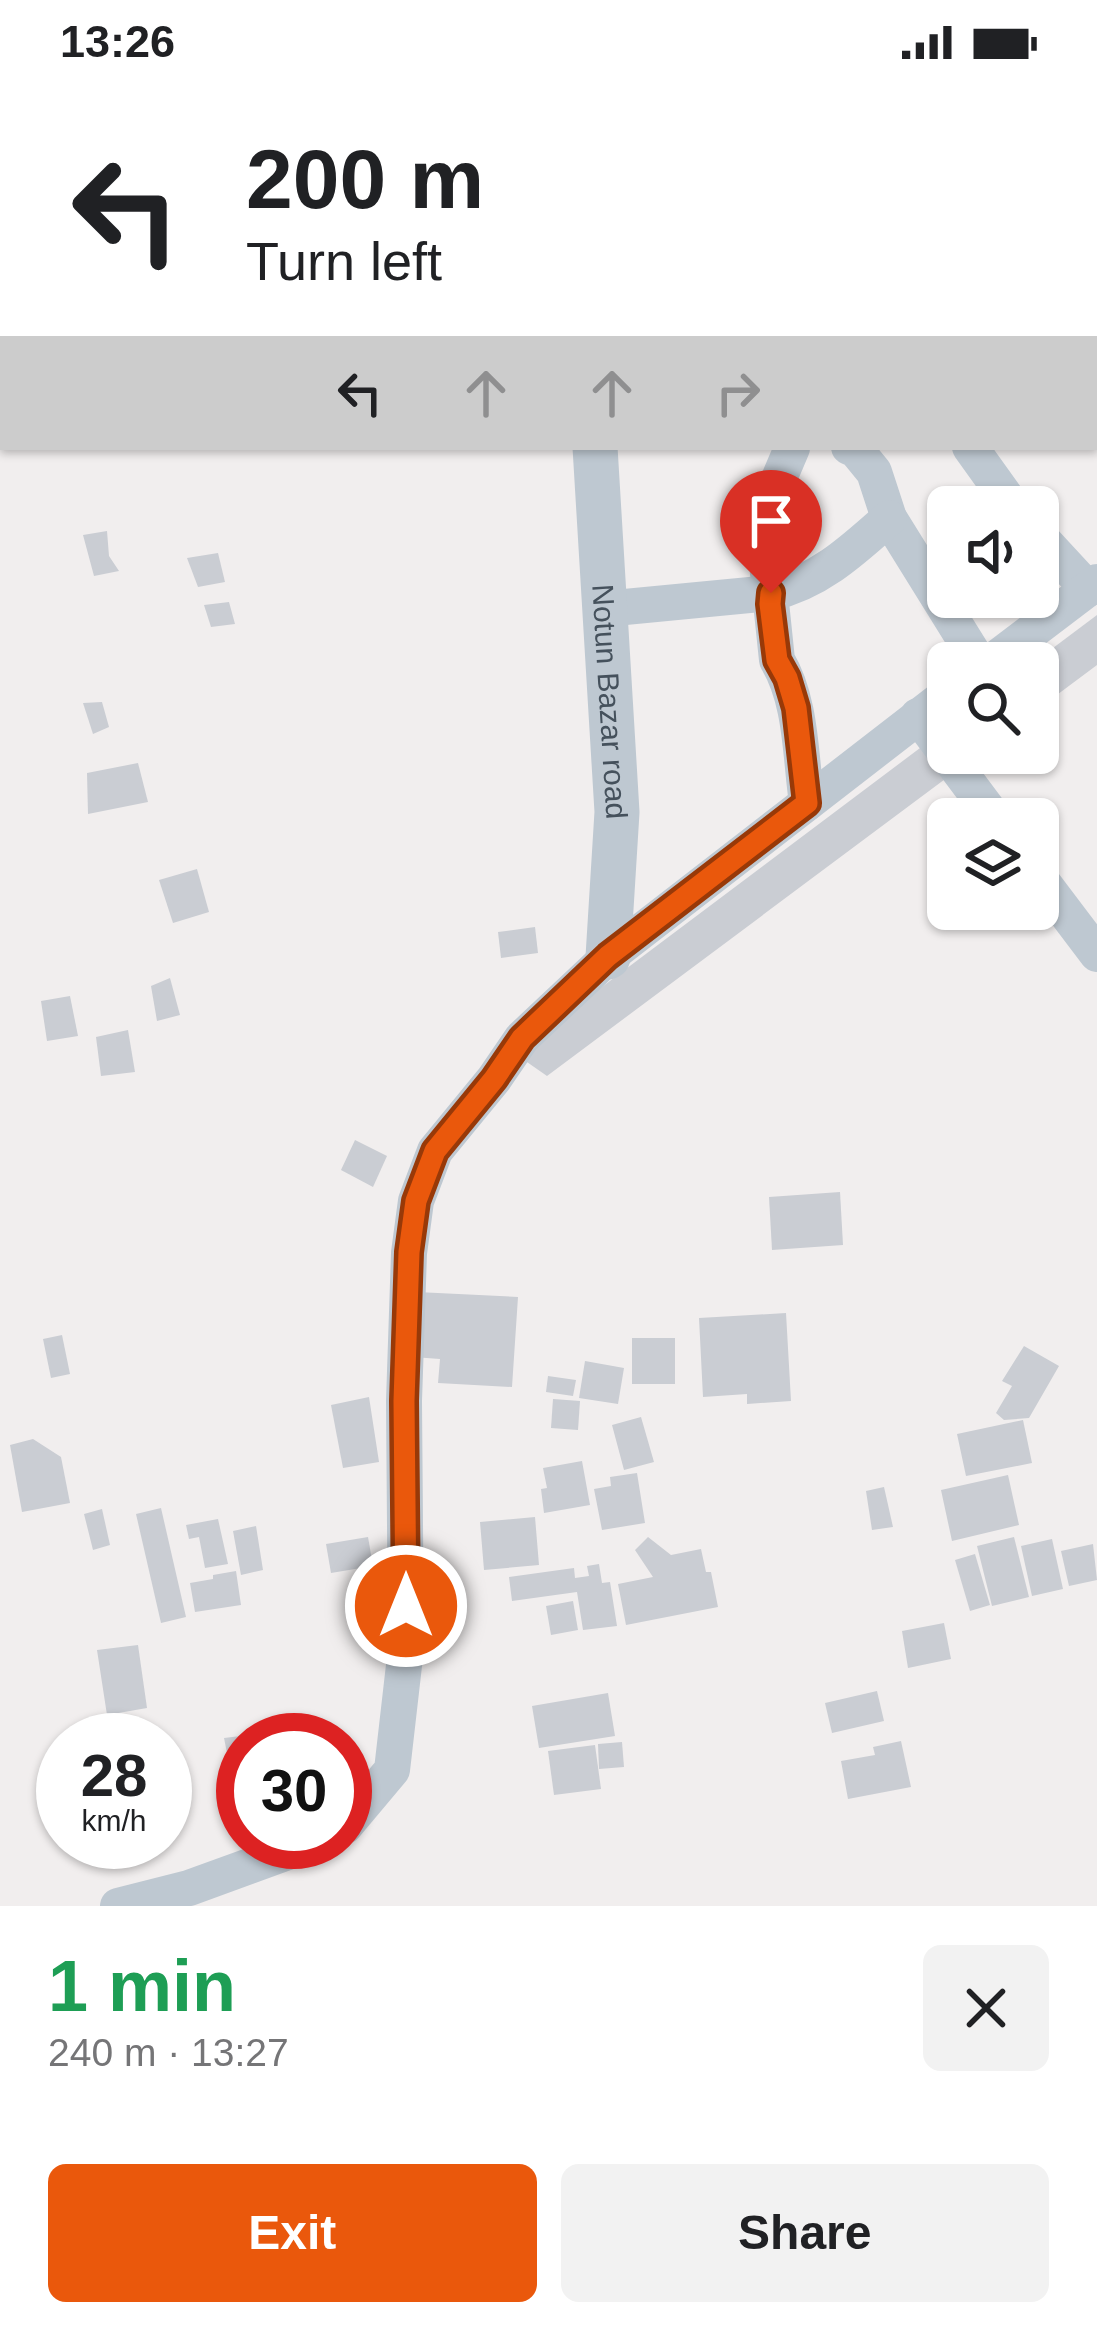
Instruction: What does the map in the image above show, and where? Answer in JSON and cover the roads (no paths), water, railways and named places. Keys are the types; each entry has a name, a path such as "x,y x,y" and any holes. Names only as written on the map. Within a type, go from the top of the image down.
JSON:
{"street":[{"name":"Notun Bazar road","path":"595,450 617,812 608,956"},
{"path":"793,450 767,507 764,535 777,660 796,708 807,803"},
{"path":"856,450 874,472 889,518 966,642"},
{"path":"972,450 997,486"},
{"path":"604,609 793,588 817,577 889,518"},
{"path":"1017,642 1092,585 1059,554"},
{"path":"372,1794 392,1770 406,1648 404,1401 409,1252 416,1201 435,1151 522,1038 608,956 927,709"},
{"path":"918,716 979,798"},
{"path":"1059,904 1097,954"},
{"path":"118,1906 241,1869"}]}
